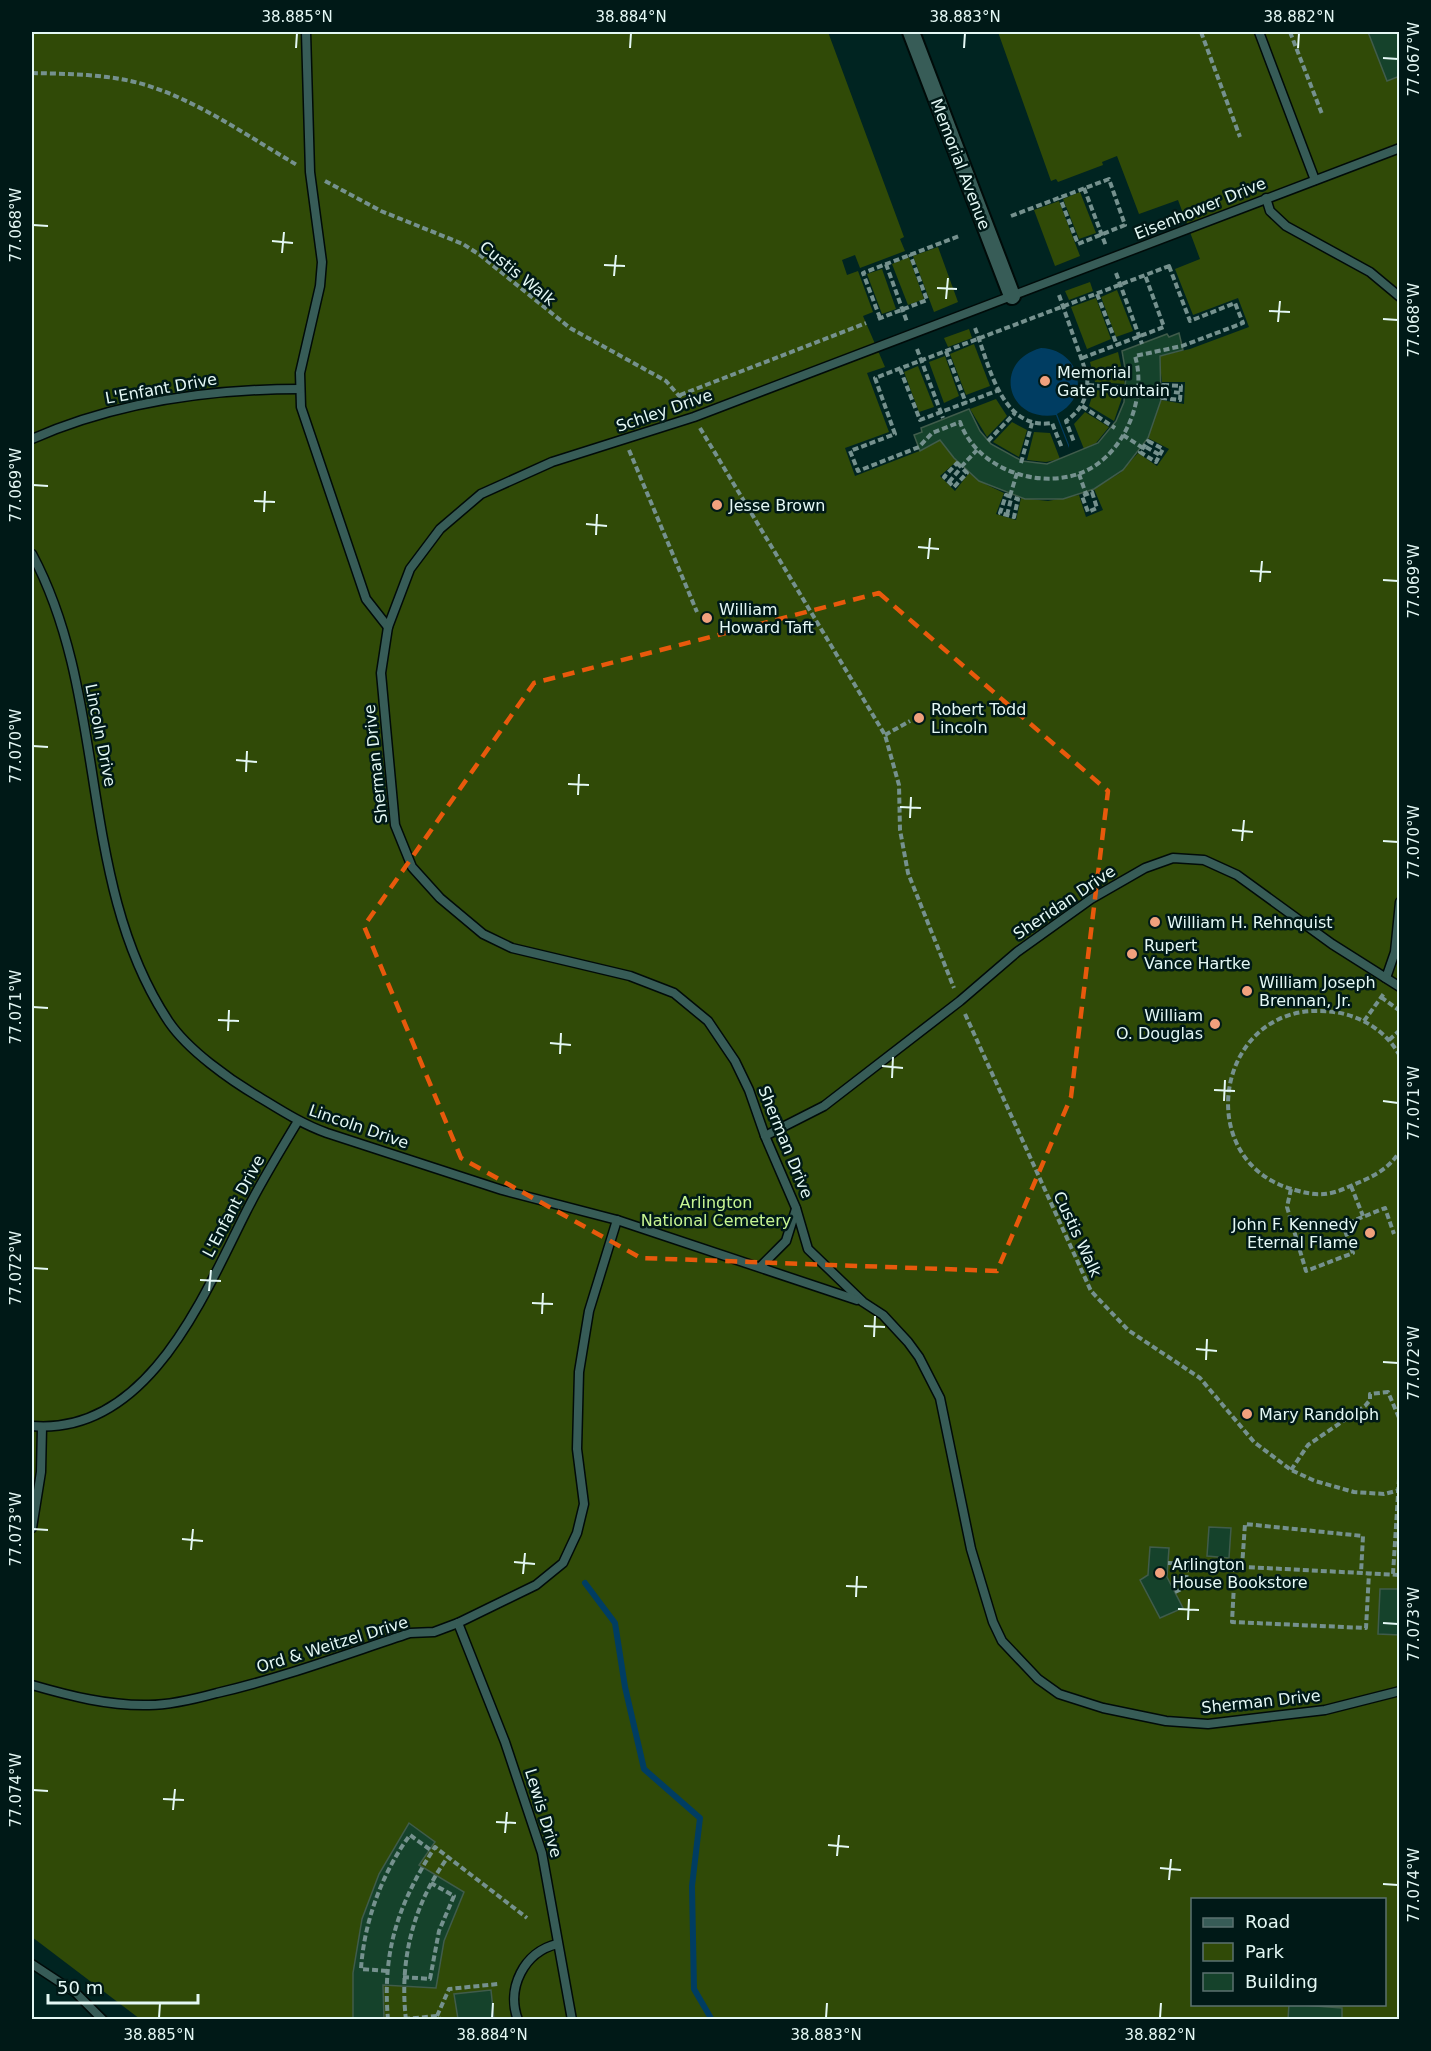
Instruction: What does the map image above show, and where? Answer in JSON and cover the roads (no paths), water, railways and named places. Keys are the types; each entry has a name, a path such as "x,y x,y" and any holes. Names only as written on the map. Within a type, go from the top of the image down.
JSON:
{"street":[{"name":"Memorial Avenue","path":"911,32 1012,296"}],"lane":[{"path":"306,32 310,172 321,262 320,286 300,373 300,389 308,432 366,599 388,627"},
{"path":"1259,32 1315,180"},
{"name":"Eisenhower Drive","path":"1012,296 1400,148"},
{"path":"1266,198 1270,211 1286,226 1370,272 1400,297"},
{"name":"Schley Drive","path":"388,627 410,569 440,529 481,494 552,462 694,417 1012,296"},
{"name":"L'Enfant Drive","path":"32,439 99,414 153,402 243,390 300,389"},
{"name":"Lincoln Drive","path":"32,554 60,620 71,659 90,743 117,902 139,966 170,1024 202,1055 229,1079 298,1121 502,1190 617,1220 761,1266 863,1302"},
{"name":"Sherman Drive","path":"388,627 381,672 388,772 395,825 412,867 462,919 483,934 512,948 630,976 674,993 708,1021 735,1061 750,1089 765,1136 796,1208 808,1249 863,1302 883,1315 908,1342 919,1357 940,1398 971,1549 993,1622 1002,1641 1038,1679 1059,1694 1103,1708 1166,1721 1208,1724 1325,1710 1400,1691"},
{"name":"Sheridan Drive","path":"765,1136 824,1106 960,1001 1017,952 1090,899 1145,868 1179,857 1204,860 1237,875 1332,944 1400,987"},
{"path":"1386,978 1393,964 1400,902"},
{"name":"L'Enfant Drive","path":"32,1426 70,1423 94,1414 138,1385 168,1353 194,1315 266,1172 298,1121"},
{"path":"761,1266 786,1241 796,1208"},
{"name":"Ord & Weitzel Drive","path":"32,1685 105,1702 152,1706 255,1684 410,1633 434,1632 458,1623 543,1580 563,1563 577,1533 584,1504 577,1449 579,1372 589,1311 617,1220"},
{"path":"32,1528 41,1472 42,1427"},
{"name":"Lewis Drive","path":"458,1623 533,1823 548,1882 557,1944 572,2019"},
{"path":"518,2019 513,2000 521,1972 535,1953 557,1944"},
{"path":"32,1964 76,1993 103,2019"}],"water":[{"name":"Memorial Gate Fountain","path":"1041,348 1054,350 1065,356 1077,375 1078,385 1075,396 1068,406 1057,414 1069,448 1056,415 1039,415 1026,410 1016,401 1011,389 1011,377 1016,365 1026,355"}],"waterway":[{"path":"585,1583 615,1623 625,1687 644,1769 700,1818 692,1886 694,1989 712,2020"}],"place":[{"name":"Memorial Gate Fountain","path":"1045,381"},
{"name":"Jesse Brown","path":"717,505"},
{"name":"William Howard Taft","path":"707,618"},
{"name":"Robert Todd Lincoln","path":"919,718"},
{"name":"William H. Rehnquist","path":"1155,922"},
{"name":"Rupert Vance Hartke","path":"1132,954"},
{"name":"William Joseph Brennan, Jr.","path":"1247,991"},
{"name":"William O. Douglas","path":"1215,1024"},
{"name":"John F. Kennedy Eternal Flame","path":"1370,1233"},
{"name":"Mary Randolph","path":"1247,1414"},
{"name":"Arlington House Bookstore","path":"1160,1573"}],"park label":[{"name":"Arlington National Cemetery","path":"716,1211"}]}
